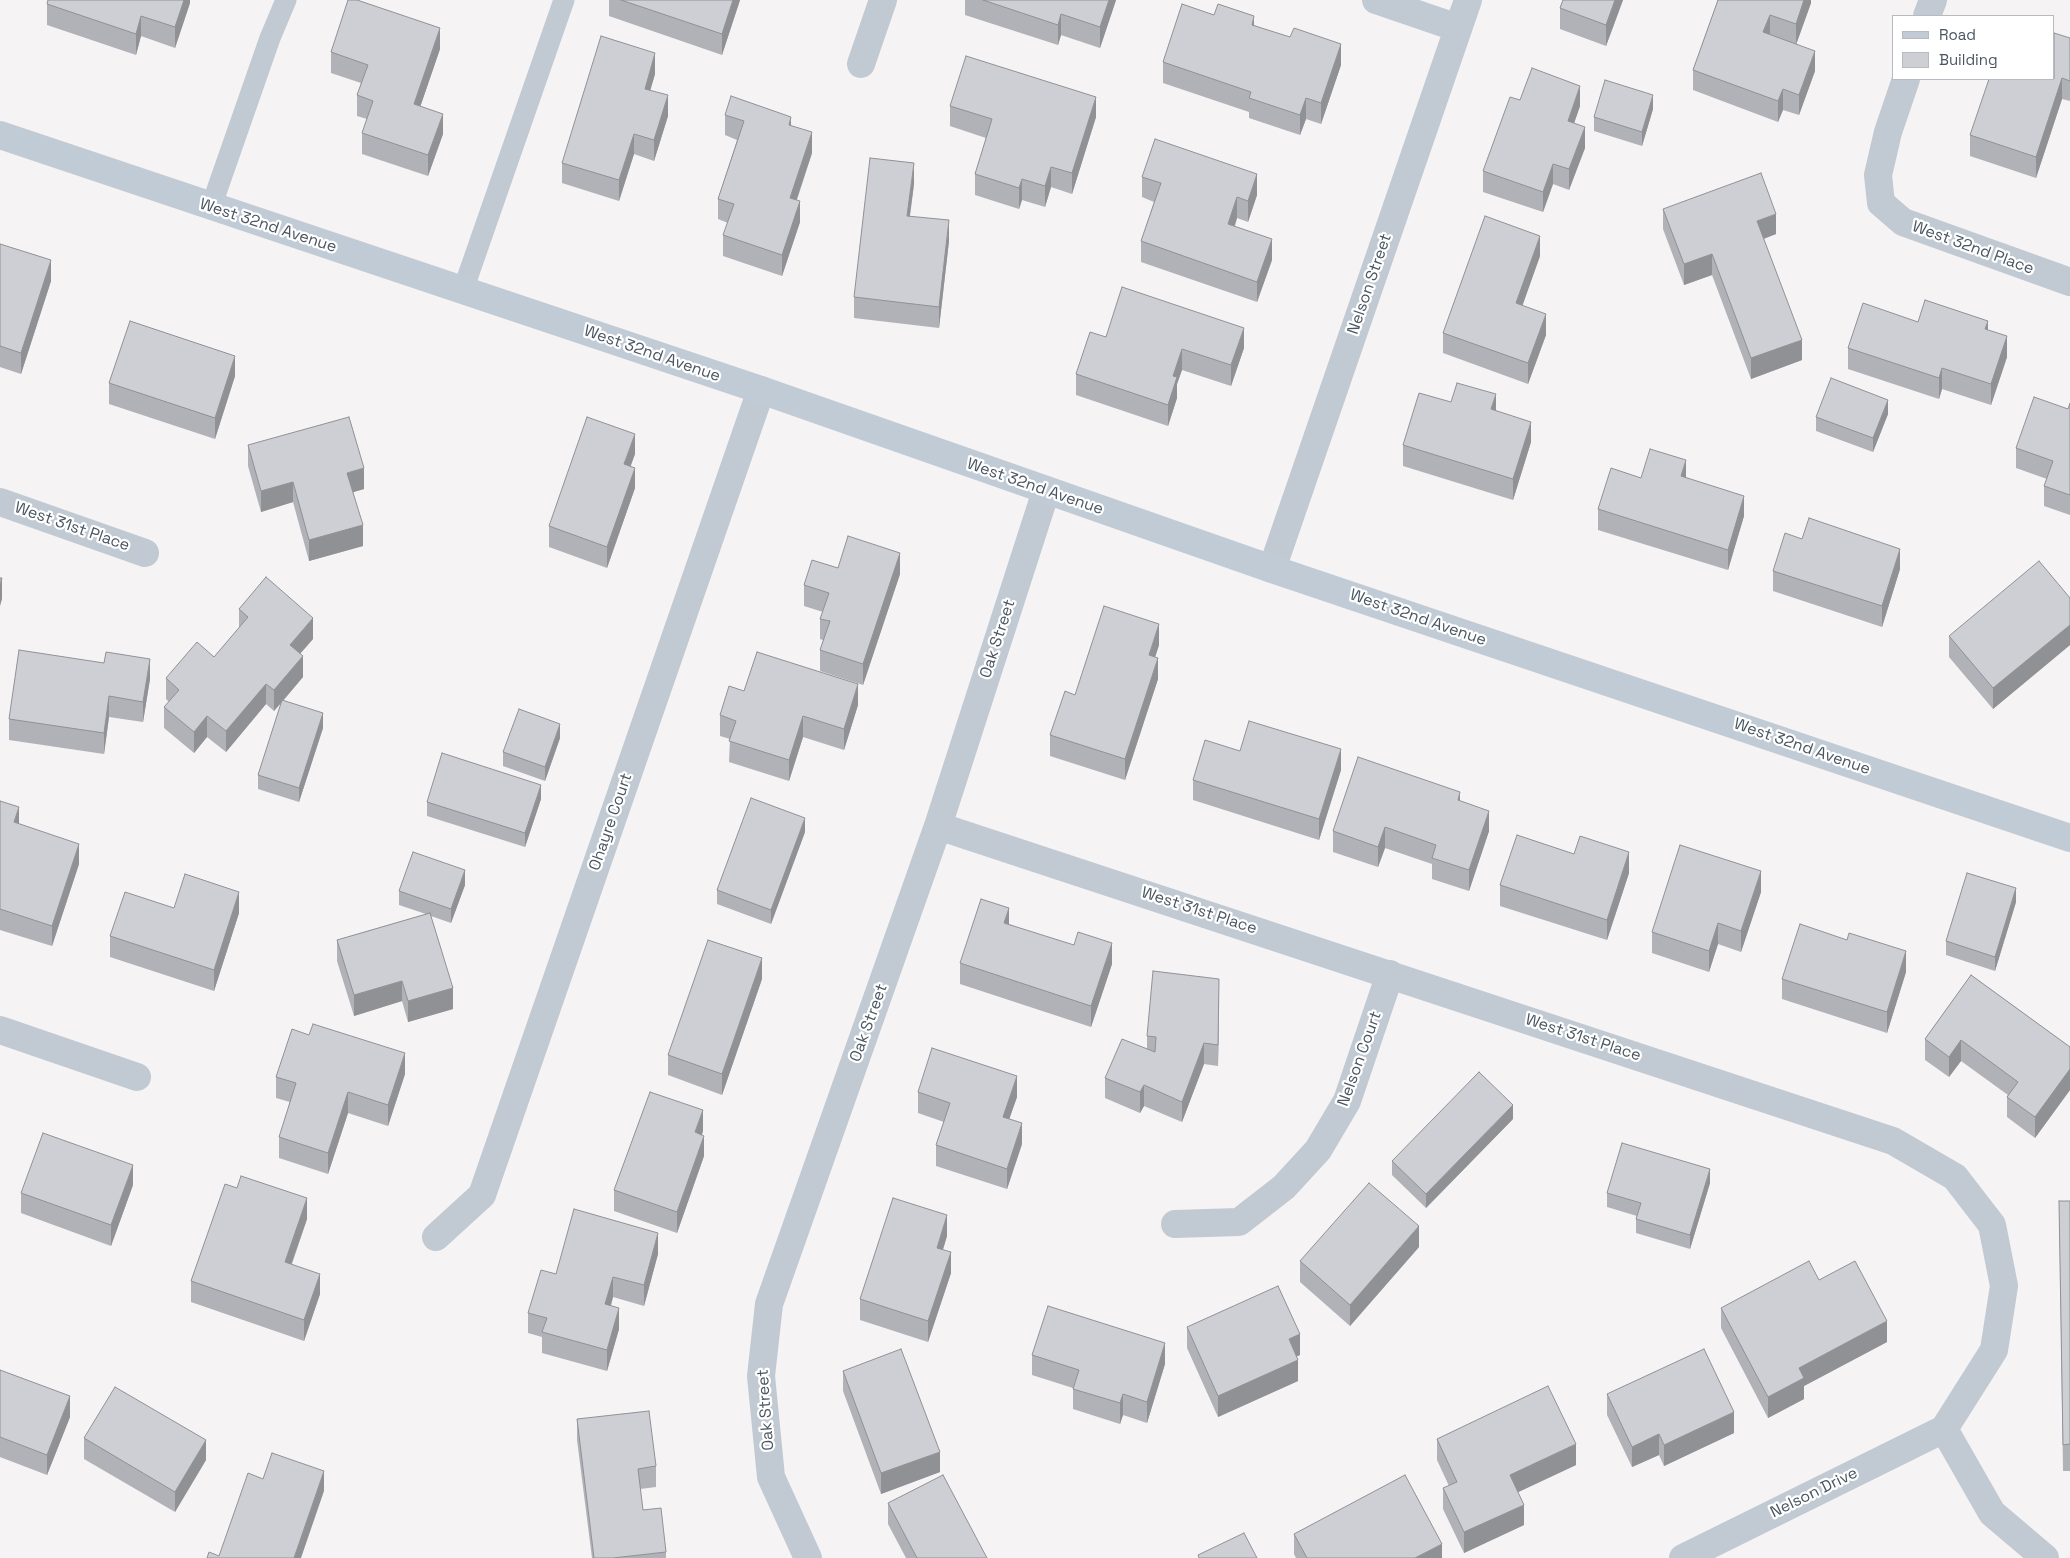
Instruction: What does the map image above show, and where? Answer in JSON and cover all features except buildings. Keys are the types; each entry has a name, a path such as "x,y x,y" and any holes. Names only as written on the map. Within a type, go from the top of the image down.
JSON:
{"street":[{"path":"860,64 883,0"},
{"path":"1376,0 1458,28"},
{"name":"Nelson Street","path":"1272,568 1468,0"},
{"path":"1927,15 1933,0"},
{"name":"West 32nd Place","path":"1906,80 1888,132 1878,175 1881,204 1903,222 2070,282"},
{"name":"West 32nd Avenue","path":"0,135 761,390 1046,491 2070,838"},
{"name":"Ohayre Court","path":"436,1237 482,1195 761,390"},
{"name":"Oak Street","path":"808,1558 771,1477 761,1376 769,1304 938,826 1046,491"},
{"name":"West 31st Place","path":"0,502 144,553"},
{"name":"West 31st Place","path":"938,826 1893,1141 1955,1177 1992,1225 2004,1286 1994,1350 1944,1429"},
{"name":"Nelson Court","path":"1175,1224 1238,1222 1284,1187 1318,1150 1347,1101 1390,974"},
{"path":"0,1030 137,1077"},
{"path":"1944,1429 1992,1512 2045,1558"},
{"name":"Nelson Drive","path":"1683,1558 1944,1429"}],"lane":[{"path":"212,207 267,48 286,0"},
{"path":"463,290 564,0"}]}
